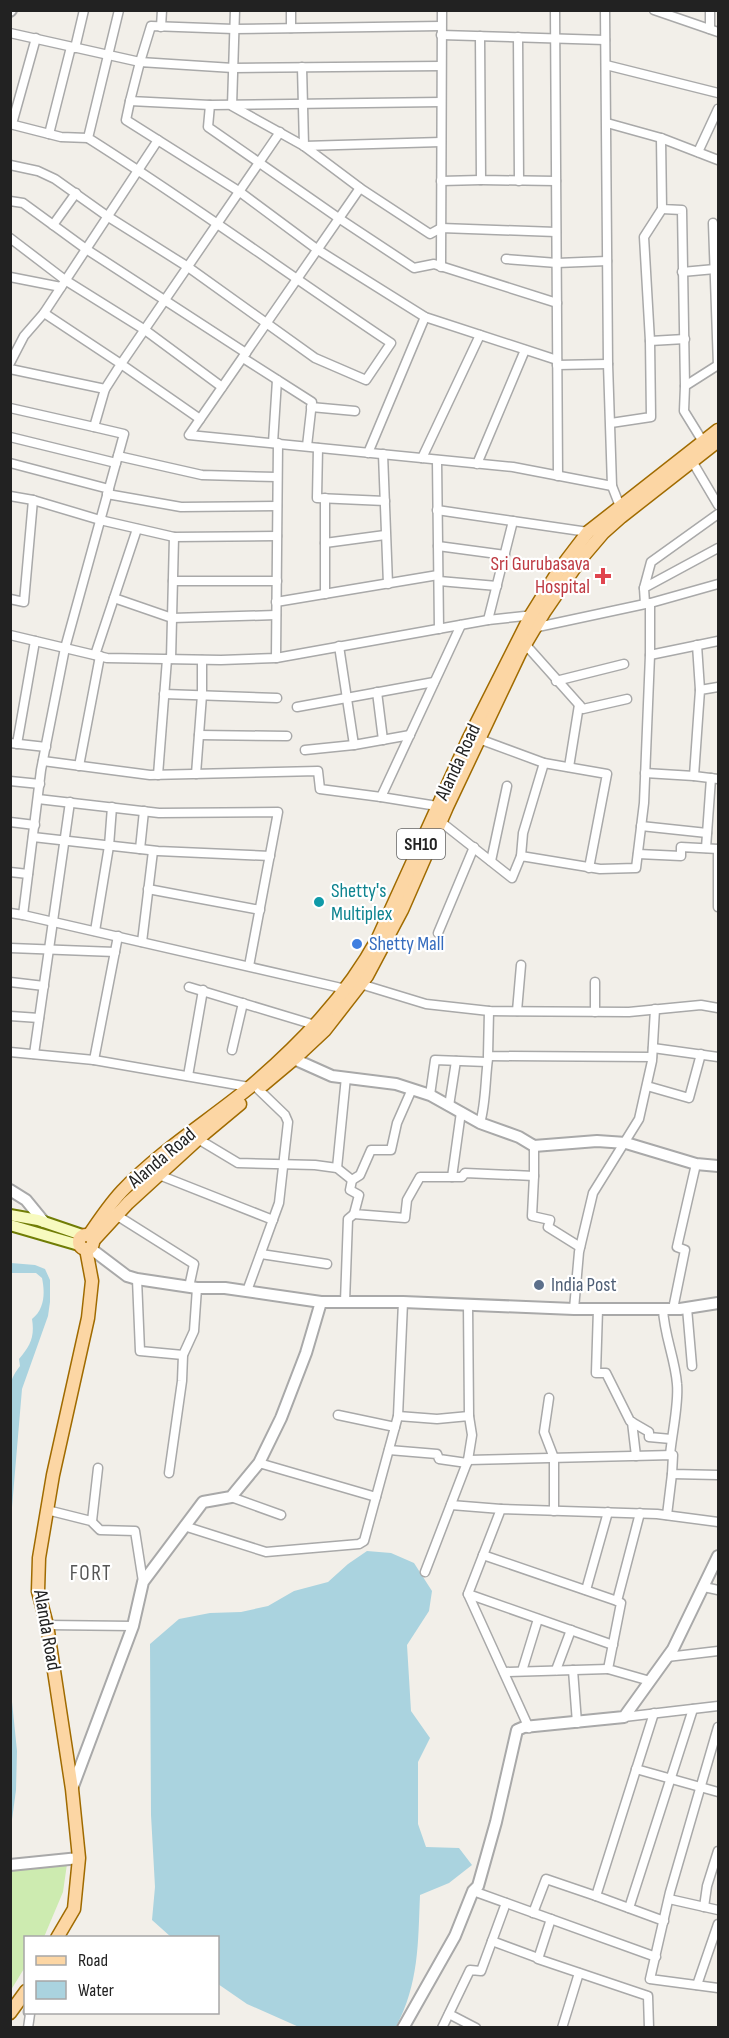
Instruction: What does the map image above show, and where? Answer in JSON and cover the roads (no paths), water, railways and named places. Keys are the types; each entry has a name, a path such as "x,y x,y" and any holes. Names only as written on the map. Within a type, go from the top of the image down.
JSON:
{"main road":[{"name":"Alanda Road","path":"381,940 437,806 468,740 559,570 588,532 692,461 718,430"},
{"name":"Alanda Road","path":"537,614 621,511 705,446 718,441"},
{"name":"Alanda Road","path":"58,1936 74,1909 79,1858 72,1789 47,1625 38,1591 39,1558 88,1318 92,1281 87,1242 112,1212 159,1175 254,1088 326,1030 402,910 479,739 525,644 529,629"},
{"name":"Alanda Road","path":"297,1052 315,1025 353,986"},
{"name":"Alanda Road","path":"112,1212 121,1192 158,1158 254,1088"},
{"path":"10,1215 44,1222 87,1242"},
{"path":"10,1225 87,1242"}],"street":[{"path":"49,134 84,10"},
{"path":"88,138 119,10"},
{"path":"161,27 162,10"},
{"path":"232,106 235,10"},
{"path":"291,10 291,28"},
{"path":"441,267 442,10"},
{"path":"555,10 558,476"},
{"path":"605,10 608,364 612,486 621,511"},
{"path":"655,11 714,30 710,10"},
{"path":"605,40 480,36 441,30 234,29 151,26 126,120 240,192 318,250 425,317 557,363 608,364"},
{"path":"10,33 140,62 233,68 441,66"},
{"path":"480,36 481,180"},
{"path":"518,37 519,181"},
{"path":"10,165 47,174 107,216 188,267 315,358 366,380 391,343 88,138 68,138 11,124 36,38"},
{"path":"606,65 718,93"},
{"path":"302,67 304,146"},
{"path":"130,102 232,106 441,102"},
{"path":"210,105 208,127 414,268 431,264 557,303"},
{"path":"232,106 304,146 360,188 430,234 441,228 556,232"},
{"path":"698,152 718,109"},
{"path":"607,123 662,138 718,160"},
{"path":"94,427 105,389 280,132"},
{"path":"611,423 651,417 650,341 644,237 662,209 662,138"},
{"path":"10,363 24,336 44,313 158,140"},
{"path":"304,146 441,142"},
{"path":"441,181 556,181"},
{"path":"360,188 189,435 513,467 612,486"},
{"path":"53,225 76,193"},
{"path":"10,201 23,203 86,249 312,402 308,446"},
{"path":"662,209 682,210 684,411 705,446"},
{"path":"685,386 718,365 713,223"},
{"path":"10,238 63,283 145,330 222,387"},
{"path":"506,259 556,263 607,261"},
{"path":"682,272 715,269"},
{"path":"10,277 63,283"},
{"path":"44,313 200,419"},
{"path":"368,453 425,317"},
{"path":"422,458 480,335"},
{"path":"650,341 685,339"},
{"path":"477,464 525,350"},
{"path":"10,369 105,389"},
{"path":"276,658 277,380"},
{"path":"311,407 355,411"},
{"path":"10,408 124,434 65,648 43,761 23,915"},
{"path":"10,437 202,475 277,477"},
{"path":"318,448 317,498 385,501"},
{"path":"383,454 388,584"},
{"path":"437,460 439,628"},
{"path":"692,461 718,505"},
{"path":"10,463 108,491 181,507 277,506"},
{"path":"10,496 174,537 277,536"},
{"path":"325,498 325,594"},
{"path":"10,599 24,602 33,501"},
{"path":"437,510 588,532"},
{"path":"521,856 590,868 636,868 645,773 651,655 644,588 651,562 718,514"},
{"path":"488,620 513,521"},
{"path":"79,766 97,656 137,528"},
{"path":"325,543 385,535"},
{"path":"158,775 172,618 174,537"},
{"path":"438,546 505,555"},
{"path":"644,588 718,548"},
{"path":"276,602 439,578 497,586"},
{"path":"173,581 277,581"},
{"path":"529,629 647,604 718,584"},
{"path":"114,598 172,618 276,615"},
{"path":"10,635 97,656 202,660 276,658 439,628 537,614"},
{"path":"381,797 461,625"},
{"path":"35,641 14,744 46,747"},
{"path":"651,655 718,641"},
{"path":"525,644 583,709 627,699"},
{"path":"694,776 700,690 697,645"},
{"path":"339,646 354,745"},
{"path":"196,774 202,695 202,660"},
{"path":"556,681 624,664"},
{"path":"297,707 434,682"},
{"path":"700,690 718,687"},
{"path":"376,692 383,740"},
{"path":"164,694 277,698"},
{"path":"569,767 579,705"},
{"path":"199,735 287,736"},
{"path":"305,750 354,745 410,735"},
{"path":"479,739 544,763 607,774 590,868"},
{"path":"43,761 158,775 318,771 320,789 437,806"},
{"path":"441,822 512,878 521,856 523,833 544,763"},
{"path":"645,773 715,779 706,848"},
{"path":"10,781 40,784"},
{"path":"491,861 507,786"},
{"path":"38,798 159,813 278,812 249,966"},
{"path":"34,1054 70,802"},
{"path":"95,931 109,846 112,807"},
{"path":"140,849 144,811"},
{"path":"10,822 34,825"},
{"path":"641,826 708,833"},
{"path":"33,837 140,849 270,856"},
{"path":"638,854 681,856 681,847 718,849 718,907"},
{"path":"438,933 474,848"},
{"path":"142,942 153,850"},
{"path":"10,872 28,874"},
{"path":"148,889 260,910"},
{"path":"10,913 249,966 353,986 426,1004 489,1011 629,1012 700,1005 718,1008"},
{"path":"94,1060 118,936"},
{"path":"10,948 115,952"},
{"path":"517,1011 521,964"},
{"path":"10,982 44,986"},
{"path":"595,982 595,1012"},
{"path":"189,987 315,1025"},
{"path":"188,1076 203,990"},
{"path":"232,1050 243,1003"},
{"path":"574,1309 580,1247 594,1193 639,1119 653,1052 655,1009"},
{"path":"480,1122 484,1108 483,1091 488,1059 489,1011"},
{"path":"10,1016 39,1018"},
{"path":"10,1052 94,1060 254,1088 287,1118 279,1203 247,1291"},
{"path":"297,1052 332,1076 396,1084 412,1089 429,1095 480,1122 519,1137 534,1146 597,1141 626,1143 696,1164 718,1166"},
{"path":"429,1095 435,1060 653,1052 718,1057"},
{"path":"647,1086 689,1098 700,1054"},
{"path":"449,1106 456,1061"},
{"path":"337,1168 345,1077"},
{"path":"345,1302 348,1219 354,1214 359,1195 350,1190 352,1180 360,1174 371,1150 391,1150 397,1123 412,1089"},
{"path":"452,1177 461,1112"},
{"path":"198,1139 238,1163 337,1168 352,1180"},
{"path":"534,1146 532,1216 550,1220 548,1227 580,1247"},
{"path":"667,1515 673,1455 670,1455 671,1439 678,1387 664,1327 685,1250 677,1247 696,1164"},
{"path":"354,1214 405,1218 407,1200 420,1177 462,1177 465,1173 534,1176"},
{"path":"159,1175 273,1220"},
{"path":"10,1190 26,1200 44,1222"},
{"path":"112,1212 194,1264 194,1331 183,1355 181,1392 169,1473"},
{"path":"87,1242 127,1276 137,1280 193,1288 225,1288 321,1302 403,1302 574,1309 668,1309 718,1303"},
{"path":"261,1254 327,1264"},
{"path":"137,1280 140,1351 183,1355"},
{"path":"231,1497 259,1463 280,1418 306,1353 321,1302"},
{"path":"184,1526 266,1552 359,1544 364,1541 398,1416 403,1302"},
{"path":"424,1572 468,1461 471,1435 468,1304"},
{"path":"687,1308 692,1366"},
{"path":"598,1309 596,1373 606,1373 630,1421 649,1432 649,1437 671,1439"},
{"path":"549,1398 544,1432 554,1458 554,1510"},
{"path":"338,1415 395,1427"},
{"path":"398,1416 437,1419 469,1416"},
{"path":"632,1422 636,1456"},
{"path":"389,1450 437,1454 439,1460 468,1461 670,1455"},
{"path":"259,1463 376,1497"},
{"path":"72,1789 133,1626 143,1582 135,1531 100,1530 92,1521 98,1468"},
{"path":"672,1474 718,1475"},
{"path":"143,1582 203,1502 231,1497 281,1515"},
{"path":"451,1504 501,1509 667,1515 718,1522"},
{"path":"501,1509 468,1594 529,1728"},
{"path":"47,1510 92,1521"},
{"path":"586,1590 608,1512"},
{"path":"617,1601 640,1514"},
{"path":"483,1555 621,1603 608,1669"},
{"path":"624,1717 667,1657 718,1557"},
{"path":"704,1587 718,1590"},
{"path":"468,1594 613,1645"},
{"path":"522,1671 538,1618"},
{"path":"47,1625 133,1626"},
{"path":"556,1670 571,1630"},
{"path":"667,1657 718,1651"},
{"path":"504,1672 608,1669 650,1681"},
{"path":"573,1670 577,1723"},
{"path":"403,2028 455,1936 473,1891 478,1886 517,1730 524,1727 718,1706"},
{"path":"629,1908 693,1709"},
{"path":"596,1896 654,1713"},
{"path":"718,1727 669,1899 650,1980 718,1988"},
{"path":"636,1769 718,1792"},
{"path":"704,1907 707,1886 718,1851"},
{"path":"10,1864 79,1858"},
{"path":"533,1913 546,1879 664,1921"},
{"path":"473,1891 656,1957"},
{"path":"669,1899 718,1910"},
{"path":"442,2028 470,1970 481,1971 506,1903"},
{"path":"538,1958 551,1919"},
{"path":"697,1985 718,1924"},
{"path":"492,1941 648,1996 649,2028"},
{"path":"562,2028 579,1973"},
{"path":"448,2014 476,2028"}],"water":[{"path":"11,1263 35,1265 45,1269 50,1280 50,1302 48,1316 22,1389 11,1519 11,1385 20,1366 19,1359 31,1341 32,1319 42,1305 44,1289 42,1278 36,1273 11,1273"},
{"path":"367,1551 391,1553 414,1563 432,1591 429,1611 407,1645 411,1711 430,1738 418,1762 418,1824 426,1847 459,1848 472,1865 449,1883 420,1895 416,1963 404,2011 396,2027 299,2027 247,2004 219,1985 219,1936 170,1936 152,1920 155,1887 151,1815 150,1644 179,1619 210,1613 241,1612 268,1606 294,1591 328,1582"},
{"path":"10,1682 17,1751 16,1790 11,1827"}],"place":[{"name":"Sri Gurubasava Hospital","path":"603,576"},
{"name":"Shetty's Multiplex","path":"319,902"},
{"name":"Shetty Mall","path":"357,944"},
{"name":"India Post","path":"539,1285"}],"district":[{"name":"FORT","path":"91,1573"}]}
